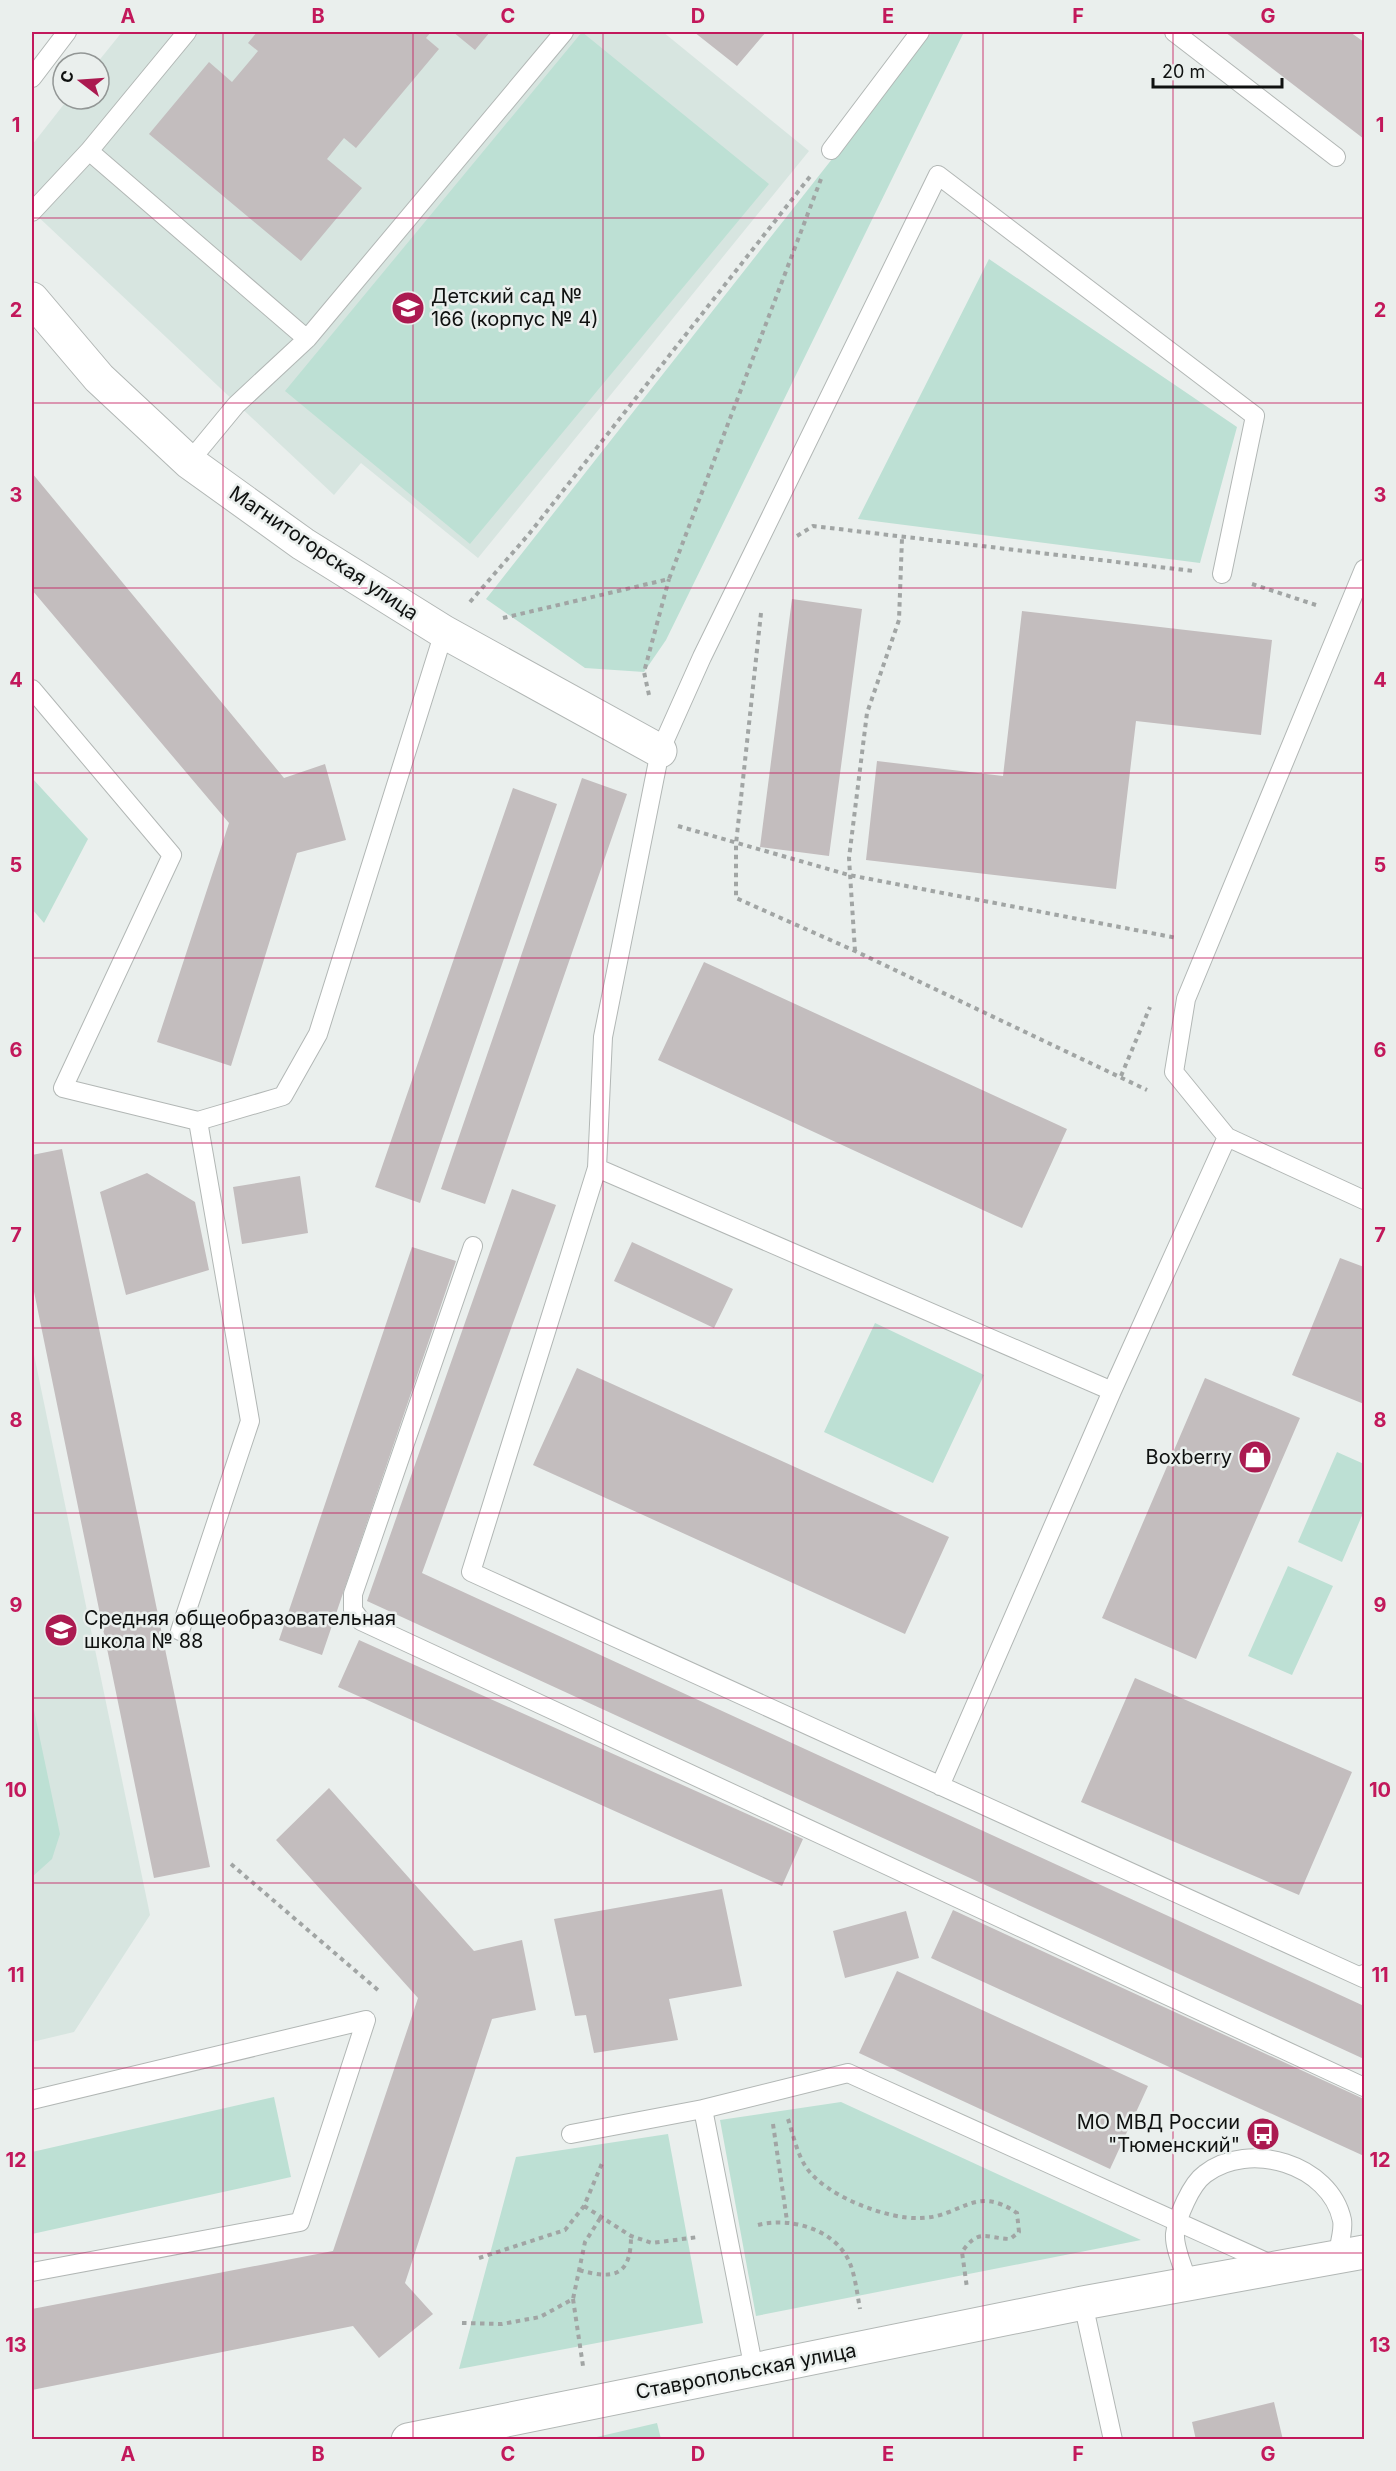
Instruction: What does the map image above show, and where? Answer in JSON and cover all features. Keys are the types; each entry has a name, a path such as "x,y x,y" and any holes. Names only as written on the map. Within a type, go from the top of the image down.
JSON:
{"street":[{"name":"Магнитогорская улица","path":"32,299 99,378 189,462 303,544 444,632 660,751"},
{"name":"Ставропольская улица","path":"408,2439 1083,2303 1275,2266 1351,2254"}],"lane":[{"path":"32,78 68,32"},
{"path":"32,212 88,152 187,32"},
{"path":"189,462 236,405 307,339 564,32"},
{"path":"831,150 920,32"},
{"path":"1174,32 1336,156"},
{"path":"88,152 307,339"},
{"path":"1222,574 1255,416 938,175 702,657 660,751 649,817 603,1037 597,1168 471,1572 1363,1978 1365,1974"},
{"path":"1365,569 1186,999 1174,1072 1227,1137 1365,1200"},
{"path":"32,689 172,855 63,1088 198,1121 283,1096 318,1034 444,632"},
{"path":"180,1631 250,1421 198,1121"},
{"path":"940,1786 1112,1391 1227,1137"},
{"path":"597,1168 1112,1391"},
{"path":"473,1246 352,1594 353,1610 361,1621 1365,2087"},
{"path":"32,2100 366,2020 300,2222 32,2272"},
{"path":"571,2134 703,2109 848,2073 1275,2266"},
{"path":"703,2109 753,2370"},
{"path":"1188,2283 1175,2236 1181,2209 1204,2174 1235,2159 1263,2159 1304,2169 1329,2192 1342,2221 1351,2254"},
{"path":"1083,2303 1113,2439"}],"path":[{"path":"660,751 644,672 669,579 831,150"},
{"path":"444,632 529,534 831,150"},
{"path":"795,537 813,526 1222,574 1346,615"},
{"path":"855,951 849,858 867,713 899,620 902,538"},
{"path":"444,632 669,579"},
{"path":"762,601 736,844 736,898 855,951 1121,1076 1150,1092"},
{"path":"649,817 849,875 1179,939 1174,949"},
{"path":"1121,1076 1152,1002"},
{"path":"231,1864 385,1996"},
{"path":"772,2092 787,2221"},
{"path":"772,2092 806,2167 827,2188 854,2202 889,2215 922,2219 982,2200 1001,2202 1017,2213 1019,2232 1010,2240 983,2234 969,2241 962,2252 969,2297"},
{"path":"479,2258 565,2230 584,2206 620,2125"},
{"path":"584,2206 631,2236 652,2242 727,2233 769,2222 787,2221 818,2232 833,2242 848,2258 861,2318"},
{"path":"585,2374 573,2299 585,2242 601,2217"},
{"path":"579,2270 603,2275 621,2272 631,2255 631,2236"},
{"path":"462,2323 502,2324 540,2317 573,2299"}],"shaded area":[{"name":"Детский сад № 166 (корпус № 4)","path":"122,32 663,32 809,151 478,558 361,463 334,495 32,211 32,145 59,111 111,111 111,51 107,51"},
{"name":"Средняя общеобразовательная школа № 88","path":"32,1345 150,1915 74,2032 32,2042"}],"green space":[{"path":"582,32 769,184 470,544 285,391"},
{"path":"932,32 964,32 666,640 644,672 585,668 486,599"},
{"path":"989,259 1237,427 1200,563 858,519"},
{"path":"32,778 88,839 44,923 32,909"},
{"path":"875,1323 984,1375 933,1483 824,1432"},
{"path":"1337,1452 1364,1464 1364,1511 1342,1562 1298,1542"},
{"path":"1288,1566 1333,1586 1292,1675 1248,1656"},
{"path":"32,1701 60,1834 52,1859 32,1877"},
{"path":"274,2097 291,2177 32,2234 32,2152"},
{"path":"841,2102 1141,2240 756,2316 720,2120"},
{"path":"668,2134 703,2323 459,2369 516,2157"},
{"path":"657,2423 661,2439 588,2439"}],"building":[{"path":"257,32 431,32 426,38 439,49 356,148 344,138 327,159 362,188 301,261 149,134 209,62 232,82 258,51 248,43"},
{"path":"453,32 490,32 475,50"},
{"path":"694,32 766,32 737,66"},
{"path":"1225,32 1350,32 1364,42 1364,139"},
{"path":"32,473 284,778 325,764 346,840 297,853 231,1066 157,1042 229,823 32,590"},
{"path":"792,599 862,609 829,856 760,847"},
{"path":"1022,611 1272,640 1261,735 1136,721 1116,889 866,860 877,761 1003,776"},
{"path":"582,778 627,794 485,1204 441,1189"},
{"path":"513,788 557,804 420,1203 375,1187"},
{"path":"704,962 1067,1129 1022,1228 658,1060"},
{"path":"62,1149 210,1867 154,1878 32,1282 32,1155"},
{"path":"147,1173 195,1202 209,1270 126,1295 100,1192"},
{"path":"300,1176 308,1233 242,1244 233,1187"},
{"path":"512,1189 556,1205 422,1573 1364,2006 1364,2059 367,1601"},
{"path":"632,1242 733,1289 714,1328 614,1281"},
{"path":"412,1247 456,1261 322,1655 279,1640"},
{"path":"1340,1258 1364,1267 1364,1404 1292,1375"},
{"path":"577,1368 949,1537 905,1634 533,1465"},
{"path":"1205,1378 1300,1418 1196,1659 1102,1618"},
{"path":"359,1640 803,1839 782,1886 338,1687"},
{"path":"1135,1678 1352,1772 1299,1895 1081,1802"},
{"path":"329,1788 474,1951 522,1940 536,2010 492,2019 405,2283 433,2314 379,2358 353,2326 32,2390 32,2309 333,2251 418,1998 276,1840"},
{"path":"722,1889 742,1986 669,1999 678,2040 594,2053 586,2015 575,2016 554,1919"},
{"path":"953,1910 1364,2099 1364,2156 931,1958"},
{"path":"906,1911 919,1958 845,1978 833,1931"},
{"path":"897,1971 1148,2086 1110,2169 859,2053"},
{"path":"1274,2402 1283,2440 1196,2440 1192,2422"}],"place":[{"name":"Детский сад № 166 (корпус № 4)","path":"408,308"},
{"name":"Boxberry","path":"1255,1457"},
{"name":"Средняя общеобразовательная школа № 88","path":"61,1630"},
{"name":"МО МВД России \"Тюменский\"","path":"1263,2134"}]}
